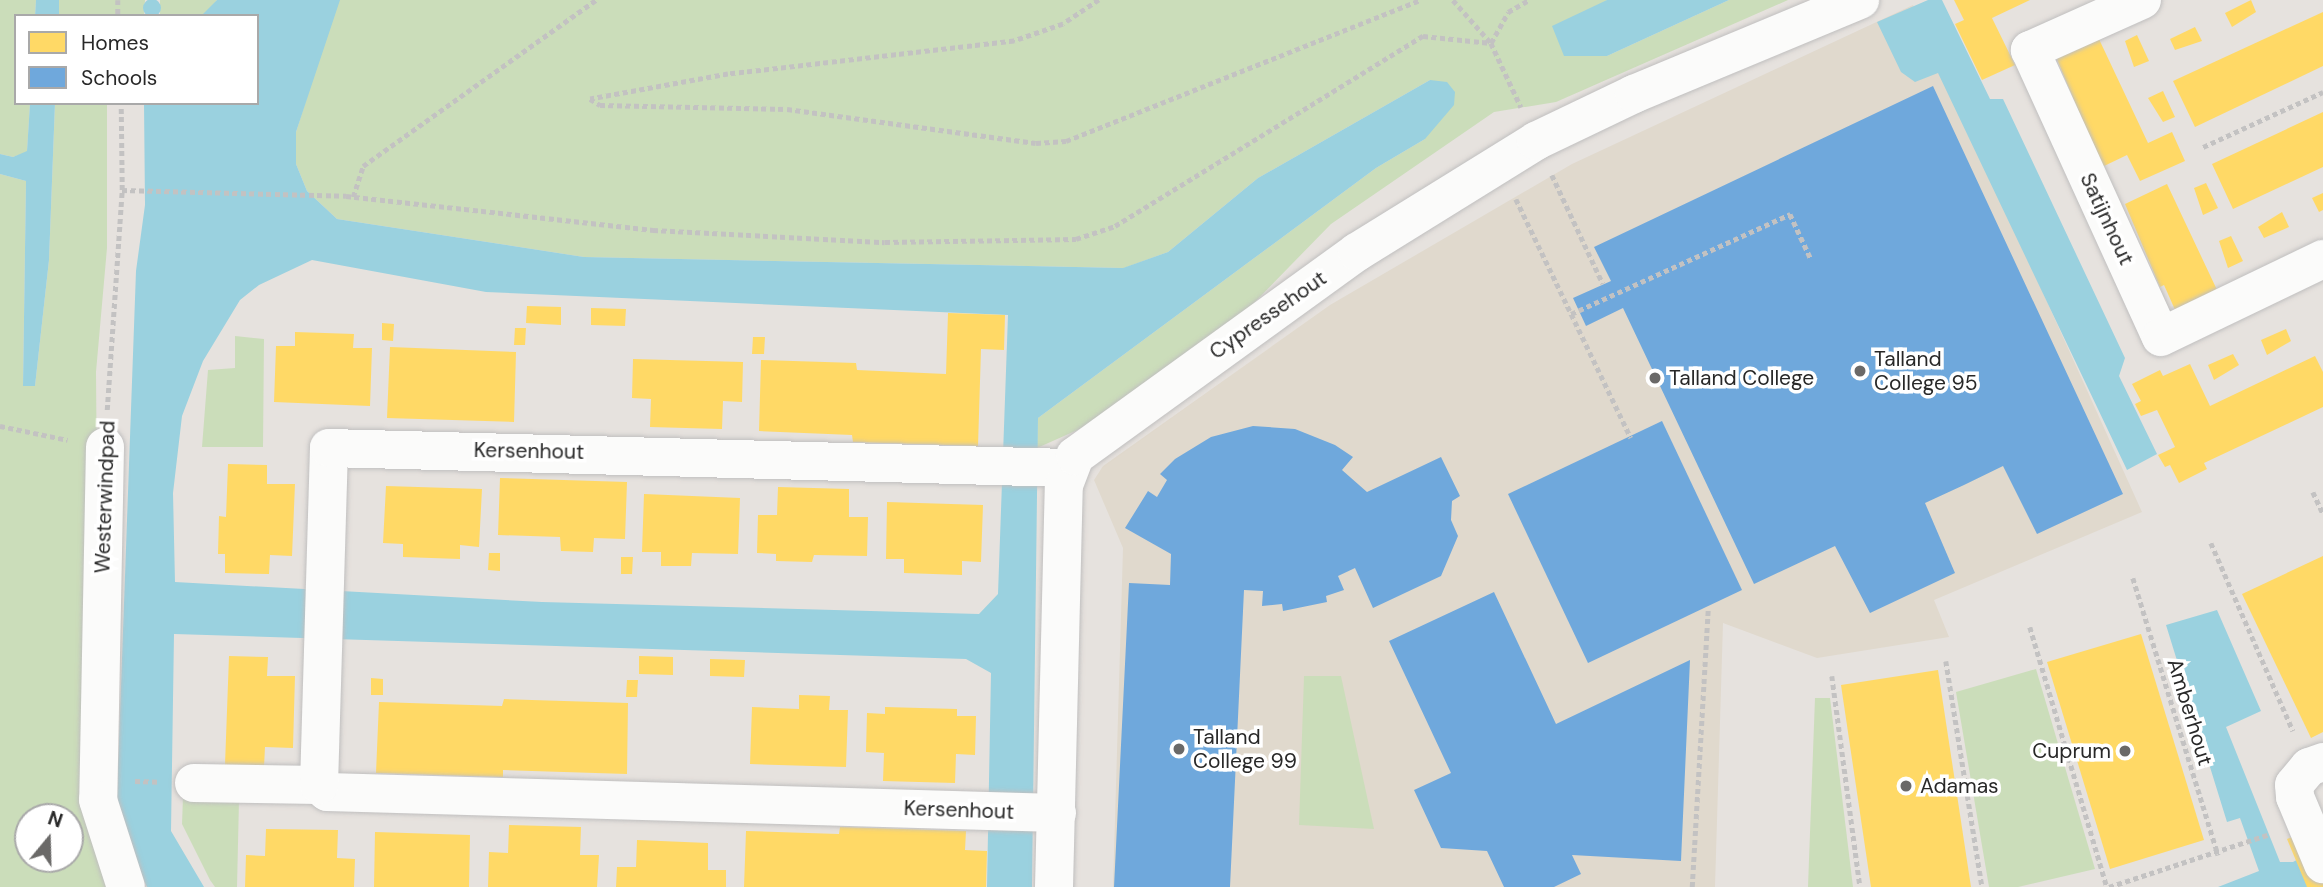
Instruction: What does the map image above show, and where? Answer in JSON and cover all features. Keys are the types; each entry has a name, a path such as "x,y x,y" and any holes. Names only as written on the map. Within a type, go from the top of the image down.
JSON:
{"street":[{"name":"Cypressehout","path":"1058,468 1087,444 1334,268 1536,141 1634,94 1860,0"},
{"name":"Satijnhout","path":"2142,0 2030,50 2161,337 2323,259"},
{"name":"Westerwindpad","path":"105,447 98,800 126,887"},
{"name":"Kersenhout","path":"319,785 329,448 1058,468"},
{"path":"1054,887 1046,813 1058,468"},
{"path":"2304,841 2294,785 2316,765"},
{"name":"Kersenhout","path":"178,782 319,785 327,792 1046,813"}],"path":[{"path":"353,197 363,166 596,0"},
{"path":"1099,0 1063,24 1014,41 728,74 590,99 600,105 787,109 1036,143 1066,141 1420,0"},
{"path":"1453,0 1491,43 1603,284"},
{"path":"1491,43 1508,12 1529,0"},
{"path":"122,190 346,196 653,230 885,242 1076,239 1115,226 1423,36 1491,43"},
{"path":"2203,147 2323,92"},
{"name":"Westerwindpad","path":"105,447 122,190 121,105"},
{"path":"1495,166 1526,216 1631,438"},
{"path":"1571,314 1790,214 1811,259"},
{"path":"0,426 105,447"},
{"path":"2313,492 2323,513"},
{"path":"2211,543 2316,765"},
{"name":"Amberhout","path":"2133,578 2218,855"},
{"path":"1692,887 1709,609"},
{"path":"2030,627 2108,887 2218,855 2248,843 2304,841"},
{"path":"1946,661 1982,887"},
{"path":"1832,676 1860,887"},
{"path":"127,781 178,782"}],"shaded area":[{"name":"Talland College","path":"1913,5 2142,512 1934,600 1949,637 1817,658 1723,623 1715,887 1113,887 1123,548 1094,480 1103,466 1330,305 1572,164"}],"green space":[{"path":"0,0 36,0 35,14 14,14 14,105 30,105 27,152 13,157 0,154"},
{"path":"59,0 145,0 144,14 59,14"},
{"path":"160,0 217,0 206,14 160,14"},
{"path":"338,0 1607,0 1564,56 1607,56 1729,0 1788,0 1556,102 1494,112 1331,224 1249,308 1082,428 1037,448 1038,418 1376,168 1425,139 1430,80 1258,178 1168,252 1124,268 584,257 337,219 307,191 296,164 296,132"},
{"path":"55,105 107,105 107,248 96,372 97,492 118,887 0,887 0,174 26,181 23,385 35,386 49,260"},
{"path":"235,336 264,339 263,447 202,447 208,370 235,368"},
{"path":"2036,669 2095,869 2018,887 1989,887 1956,692"},
{"path":"1304,676 1341,676 1374,829 1299,825"},
{"path":"1815,698 1830,698 1853,887 1808,887"},
{"path":"183,797 239,800 237,887 215,887 210,880 182,824"}],"water":[{"path":"152,-1 160,5 158,14 146,14 143,8 146,2"},
{"path":"36,0 59,0 59,14 35,14"},
{"path":"217,0 340,0 296,132 296,164 307,191 337,219 584,257 1123,268 1168,252 1258,178 1430,80 1447,82 1455,92 1454,105 1425,139 1376,168 1038,418 1032,887 987,887 991,673 966,659 174,634 171,831 204,887 147,887 123,834 117,797 136,271 145,205 144,105 259,105 259,14 203,14","holes":["312,260 486,292 1008,315 998,594 979,614 542,602 175,582 173,493 182,416 203,361 240,300 259,285"]},
{"path":"1607,0 1729,0 1607,56 1564,56 1552,26"},
{"path":"1928,0 1942,0 1990,99 2003,99 2125,358 2119,376 2157,454 2127,470 1938,73 1915,82 1901,72 1877,22"},
{"path":"30,105 55,105 49,260 35,386 23,386 26,181 0,174 0,154 13,157 27,151"},
{"path":"2217,610 2261,711 2226,727 2280,862 2293,862 2323,846 2316,887 2218,887 2259,871 2240,818 2227,822 2166,625"}],"building: Homes":[{"path":"1954,0 2030,0 1992,18 2015,65 1982,80 1955,24 1964,20"},
{"path":"2251,0 2256,12 2232,27 2225,13"},
{"path":"2323,12 2323,66 2195,127 2173,81"},
{"path":"2195,27 2202,41 2175,50 2170,39"},
{"path":"2137,35 2149,61 2134,67 2125,41"},
{"path":"2098,37 2148,143 2172,132 2185,161 2140,181 2127,155 2102,167 2056,57"},
{"path":"2163,91 2175,117 2163,122 2148,98"},
{"path":"2323,112 2323,167 2233,209 2212,164"},
{"path":"2206,183 2218,208 2203,215 2194,188"},
{"path":"2167,184 2218,292 2176,312 2164,285 2160,287 2125,204"},
{"path":"2323,193 2323,210 2319,212 2312,198"},
{"path":"2282,212 2289,227 2264,238 2258,227"},
{"path":"2231,236 2243,261 2228,268 2219,241"},
{"path":"527,306 561,307 561,325 526,323"},
{"path":"591,308 626,309 625,326 591,325"},
{"path":"948,313 1005,315 1004,350 981,349 978,446 853,442 852,435 759,431 761,360 856,363 857,370 946,374"},
{"path":"382,323 394,324 393,341 382,340"},
{"path":"515,328 526,328 525,345 514,345"},
{"path":"2286,329 2291,341 2267,355 2261,340"},
{"path":"295,332 354,334 353,348 372,348 370,406 274,402 276,346 295,346"},
{"path":"753,337 765,337 764,354 752,354"},
{"path":"390,347 516,352 514,422 387,418"},
{"path":"2233,354 2239,365 2214,380 2208,365"},
{"path":"2315,356 2323,372 2323,407 2204,463 2207,469 2179,483 2170,465 2165,467 2158,455 2175,447 2157,410 2141,416 2135,404 2141,401 2132,384 2160,370 2163,376 2190,364 2210,406"},
{"path":"633,359 743,362 742,402 723,401 722,429 650,427 651,399 632,398"},
{"path":"228,464 267,465 267,484 295,484 292,556 270,555 269,574 225,573 225,554 218,554 219,516 226,517"},
{"path":"500,478 627,482 625,539 594,538 593,552 561,551 560,537 498,535"},
{"path":"386,486 482,489 479,547 460,545 460,559 403,557 403,544 383,543"},
{"path":"778,487 849,489 849,517 868,517 867,556 814,555 812,562 776,561 776,554 757,553 758,515 777,515"},
{"path":"644,494 740,498 738,554 692,553 691,566 661,566 661,552 642,552"},
{"path":"887,502 983,505 981,562 962,561 962,575 904,573 904,559 886,559"},
{"path":"489,553 500,553 500,571 488,570"},
{"path":"2323,556 2323,732 2311,738 2242,594"},
{"path":"621,557 633,557 632,574 621,574"},
{"name":"Cuprum","path":"2141,634 2204,840 2110,869 2047,662"},
{"path":"229,656 268,657 267,676 295,676 293,748 265,747 264,767 225,765"},
{"path":"639,656 673,657 673,675 639,674"},
{"path":"710,659 745,660 744,677 710,676"},
{"name":"Adamas","path":"1938,670 1971,887 1871,887 1841,685"},
{"path":"371,678 383,679 383,695 371,695"},
{"path":"627,680 638,680 637,697 626,697"},
{"path":"799,695 830,696 829,710 848,710 846,767 750,764 752,707 799,709"},
{"path":"504,699 628,703 627,774 503,770 503,777 376,773 379,702 502,706"},
{"path":"885,707 957,709 957,716 976,716 975,755 956,754 955,783 883,781 884,753 866,752 867,713 885,714"},
{"path":"2323,824 2323,887 2307,887 2287,839"},
{"path":"509,825 581,827 580,855 599,855 597,887 488,887 489,852 508,853"},
{"path":"840,827 966,831 965,850 987,851 986,887 744,887 746,831 839,834"},
{"path":"266,829 338,830 337,858 355,859 354,887 245,887 246,855 265,856"},
{"path":"375,832 470,835 469,887 374,887"},
{"path":"637,840 708,843 708,870 726,870 726,887 616,887 617,867 636,867"}],"building: Schools":[{"name":"Talland College 95","path":"1933,86 2123,494 2037,534 2003,466 1925,503 1955,573 1870,613 1835,546 1754,584 1623,308 1586,326 1573,298 1611,281 1594,247"},
{"path":"1662,421 1742,590 1588,663 1508,494"},
{"name":"Talland College 99","path":"1253,426 1295,429 1335,445 1353,457 1342,470 1367,492 1441,457 1460,496 1452,501 1451,520 1458,536 1441,576 1373,608 1355,568 1338,576 1344,590 1326,596 1327,602 1283,611 1282,604 1262,606 1263,591 1244,590 1230,887 1114,887 1129,583 1170,585 1171,554 1125,528 1148,491 1157,497 1167,480 1160,474 1175,459 1211,437"},
{"path":"1494,592 1556,724 1690,660 1681,861 1572,855 1581,874 1554,887 1504,887 1487,851 1441,848 1414,790 1451,773 1389,641"}],"place":[{"name":"Talland College 95","path":"1860,371"},
{"name":"Talland College","path":"1655,378"},
{"name":"Talland College 99","path":"1179,749"},
{"name":"Cuprum","path":"2125,751"},
{"name":"Adamas","path":"1906,786"}]}
